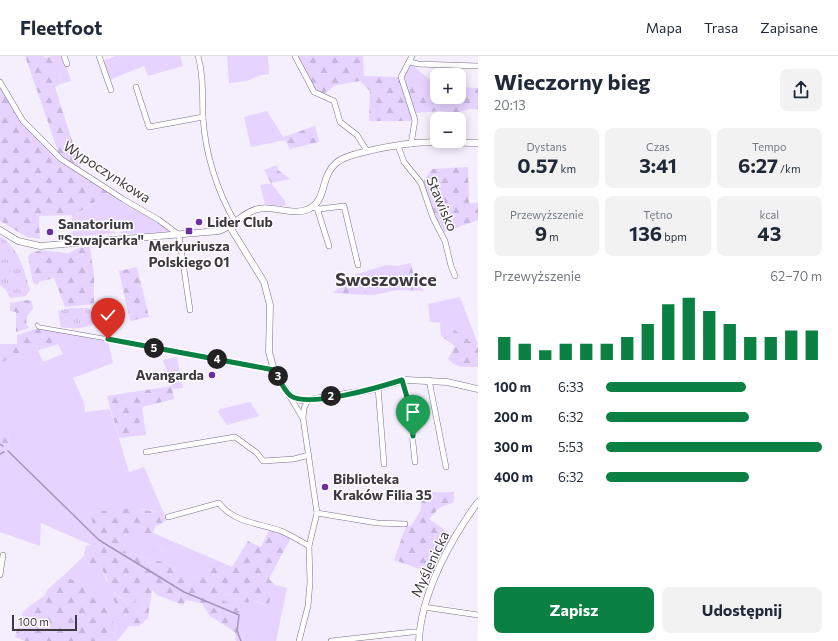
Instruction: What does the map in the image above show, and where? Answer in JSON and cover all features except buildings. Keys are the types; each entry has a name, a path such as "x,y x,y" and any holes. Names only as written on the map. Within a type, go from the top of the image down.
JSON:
{"street":[{"path":"64,56 67,64"},
{"path":"99,56 110,90"},
{"path":"198,56 203,117 207,144 218,188 235,222"},
{"path":"296,56 314,92 334,101 340,122 357,135 367,151"},
{"path":"411,144 415,120 402,77 411,59 418,64 478,66"},
{"name":"Wypoczynkowa","path":"0,82 24,121 61,159 123,200 159,220 179,235"},
{"path":"136,87 149,127 203,117"},
{"path":"314,208 319,199 325,177 329,169 337,161 367,151 411,144 478,143"},
{"name":"Stawisko","path":"398,146 404,162 421,183 433,218 445,242 455,276"},
{"path":"0,230 18,241 40,246 219,231 230,227 249,212 259,208 296,211 344,206 358,265"},
{"path":"314,208 329,246"},
{"path":"230,227 264,282 268,292 271,317 269,352 274,370 303,418"},
{"path":"179,235 190,310"},
{"path":"37,325 38,327 274,370"},
{"path":"289,395 301,400 308,400 378,387 402,380 447,382 478,389"},
{"path":"402,380 409,404 415,462"},
{"path":"429,380 446,466"},
{"path":"378,387 384,464"},
{"path":"299,641 308,606 310,582 309,546 317,513 310,455 303,418 304,408 308,400"},
{"path":"146,452 235,437 257,453 263,461 287,460 310,455"},
{"name":"Myślenicka","path":"419,641 419,632 424,607 462,524 478,502"},
{"path":"168,517 219,503 225,510 243,521 290,534 309,546"},
{"path":"317,513 377,523 405,524"},
{"path":"0,575 3,555"},
{"path":"424,607 478,615"},
{"path":"331,641 419,632"}],"green space":[{"path":"25,56 44,56 45,58 52,56 61,84 55,87 81,169 80,170 59,154"},
{"path":"52,56 63,56 71,81 61,84"},
{"path":"116,56 180,56 183,66 148,76 144,66 109,80 102,61"},
{"path":"227,56 268,56 269,74 258,76 247,81 229,83"},
{"path":"298,56 363,56 364,76 400,77 413,121 369,121 370,91 360,81 336,85 322,95 315,91"},
{"path":"409,63 430,80 430,92 406,83 404,76"},
{"path":"406,83 430,92 430,104 466,104 466,87 478,88 478,109 470,109 460,112 441,111 415,113"},
{"path":"0,85 22,123 60,160 109,192 75,215 39,216 40,239 27,237 0,221"},
{"path":"267,111 285,140 251,147 244,117"},
{"path":"315,126 319,142 290,149 283,137"},
{"path":"277,165 278,170 290,179 271,183 264,170"},
{"path":"468,167 469,203 478,203 478,220 442,233 423,182 432,169"},
{"path":"271,183 285,201 286,206 265,204 260,185"},
{"path":"109,192 160,222 172,232 124,234 119,233 123,231 120,224 112,225 110,232 113,231 116,233 69,237 69,233 73,233 72,215 76,215"},
{"path":"0,236 12,247 20,260 30,290 26,296 10,298 6,290 0,285"},
{"path":"90,247 94,275 94,304 65,307 54,278 39,282 37,285 33,283 28,256 42,250 68,253 78,248"},
{"path":"411,263 415,280 424,291 402,290 398,266"},
{"path":"386,265 398,266 402,290 375,295 366,295 364,272"},
{"path":"137,267 149,317 130,321 119,271"},
{"path":"364,272 366,295 333,293 357,274"},
{"path":"460,297 478,344 476,346 445,323 430,322 428,304"},
{"path":"27,300 32,301 33,309 26,318 29,328 16,332 16,312 10,311 10,303"},
{"path":"71,308 88,308 95,316 94,323 83,327 61,327 58,311"},
{"path":"440,323 445,323 478,347 478,367 458,366 448,359 455,346 441,336"},
{"path":"38,328 58,331 58,344 39,350 36,345 24,350 22,354 0,363 0,344 17,344 17,335"},
{"path":"58,331 108,341 113,363 73,378 84,403 85,412 110,409 129,472 144,467 162,509 158,512 143,509 114,511 99,510 98,535 106,540 96,547 41,523 40,546 0,532 0,460 9,455 9,433 0,421 0,363 22,354 24,350 36,345 43,362 63,354 58,344"},
{"path":"177,357 183,388 173,389 163,360"},
{"path":"172,386 174,399 142,407 146,435 119,438 107,396"},
{"path":"250,402 259,416 227,425 218,412 220,409"},
{"path":"0,421 9,433 9,455 0,460"},
{"path":"454,492 454,502 439,508 429,519 452,535 434,574 394,560 406,526 411,526 420,512 423,493"},
{"path":"131,508 158,512 162,509 167,520 155,527 153,533 155,541 163,552 153,552 139,536 125,544 123,549 127,553 166,563 198,580 209,557 232,567 248,541 261,547 270,529 291,537 269,579 275,585 268,606 250,599 248,603 225,593 221,599 245,612 239,624 244,641 236,641 235,632 210,616 202,603 186,600 183,605 157,595 152,590 148,618 139,626 131,626 127,624 109,592 112,591 138,613 143,608 142,595 137,596 134,606 115,590 102,569 99,571 106,584 101,584 84,556 86,546 90,545 96,547 105,540 94,533 91,514 94,510 110,511"},
{"path":"153,533 209,557 198,580 166,563 127,553 123,548 128,540 139,536 153,551 163,551 155,541"},
{"path":"84,556 101,584 99,570 102,569 106,580 134,605 137,596 142,595 143,608 138,613 113,591 130,625 117,641 110,641 115,634 116,629 107,612 106,605 93,588 63,576"},
{"path":"63,576 93,588 106,605 107,612 116,628 115,634 110,641 25,641 15,637 20,619 26,609 42,597 47,592 46,591"},
{"path":"275,585 287,588 276,641 244,641 239,624 220,599 224,593 248,602 250,599 267,606"}],"waterway":[{"path":"8,451 99,540 184,592 239,615 237,631 241,641"},
{"path":"0,454 4,452"}],"place":[{"name":"Lider Club","path":"199,222"},
{"name":"Merkuriusza Polskiego 01","path":"189,231"},
{"name":"Sanatorium \"Szwajcarka\"","path":"50,232"},
{"name":"Avangarda","path":"212,375"},
{"name":"Biblioteka Kraków Filia 35","path":"325,487"}],"district":[{"name":"Swoszowice","path":"386,280"}],"route":[{"path":"108,339 274,370 289,395 301,400 370,390 402,380 409,404 413,436"}]}
